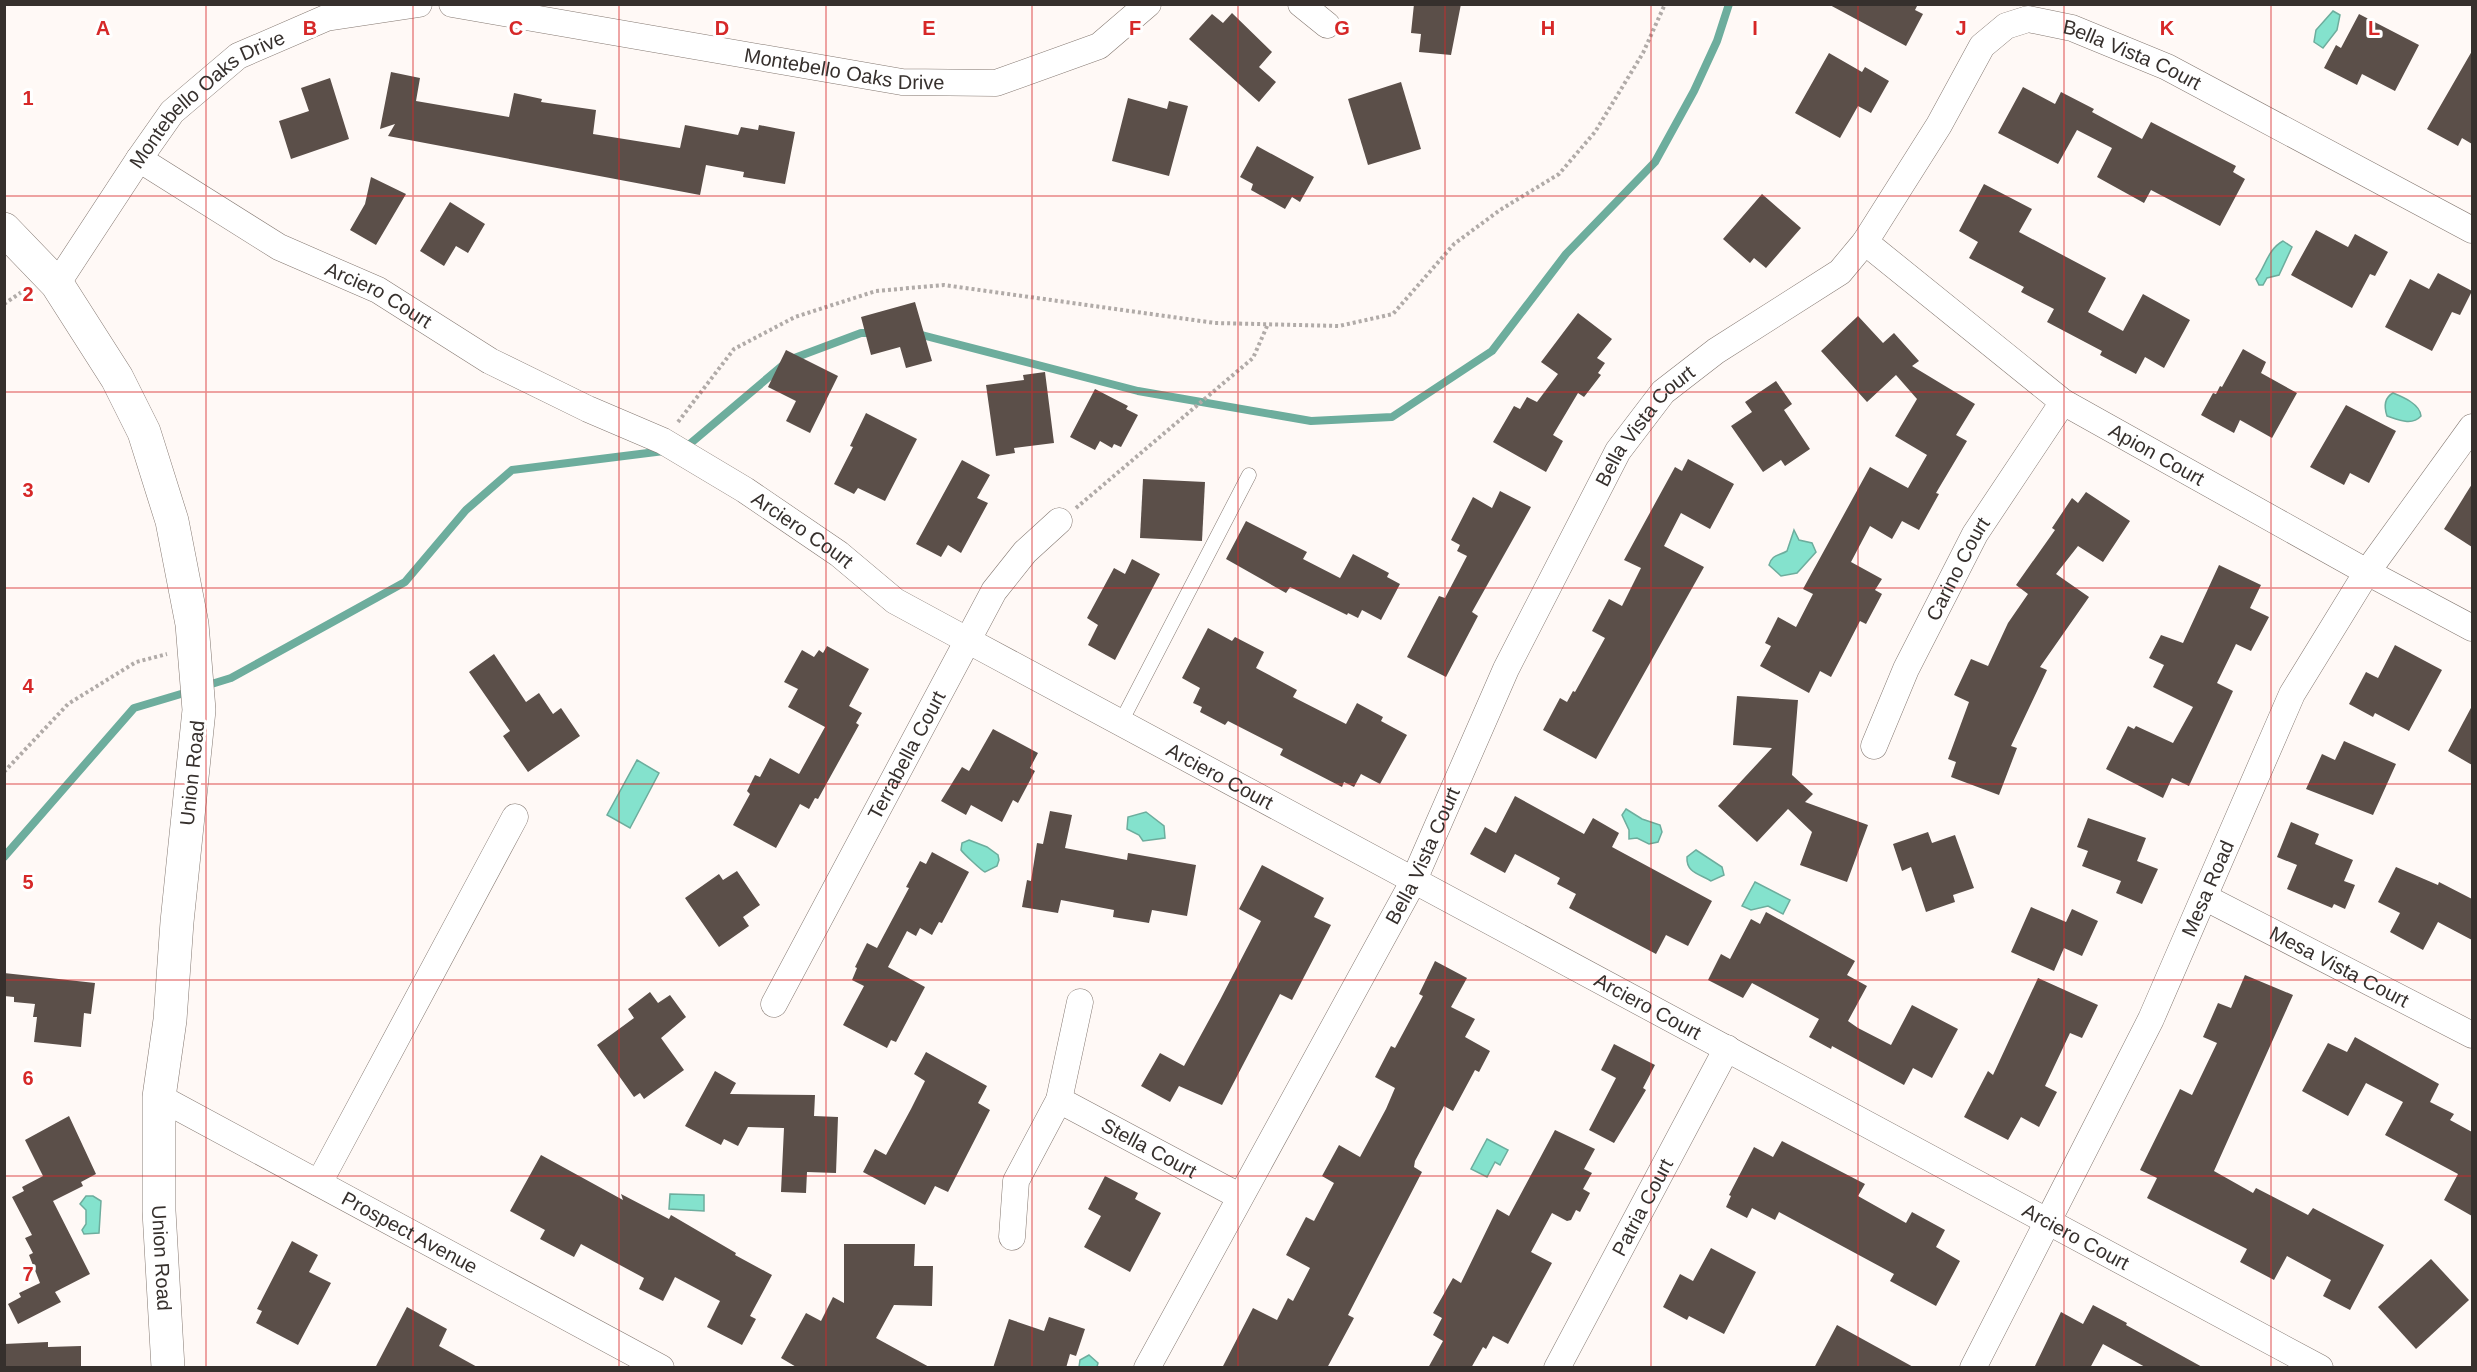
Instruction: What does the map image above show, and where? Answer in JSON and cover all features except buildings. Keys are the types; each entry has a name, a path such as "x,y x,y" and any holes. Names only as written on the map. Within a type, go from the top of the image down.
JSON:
{"main road":[{"name":"Union Road","path":"4,229 44,289 117,378 144,432 172,521 192,624 199,710 177,922 170,1020 159,1097 159,1211 168,1368"}],"street":[{"name":"Montebello Oaks Drive","path":"44,289 172,112 238,56 326,18 420,4"},
{"name":"Montebello Oaks Drive","path":"452,4 902,82 996,83 1098,46 1148,4"},
{"path":"1301,4 1327,25"},
{"name":"Bella Vista Court","path":"1147,1368 1239,1196 1413,882 1506,669 1618,451 1663,392 1716,351 1840,272 1865,242 1939,125 1982,46 2006,26 2028,19 2072,28 2167,68 2472,230"},
{"name":"Arciero Court","path":"139,159 279,248 378,291 490,362 588,409 663,441 745,490 839,554 895,601 1413,882 1727,1048 2320,1368"},
{"name":"Apion Court","path":"1865,242 2063,402 2472,628"},
{"name":"Carino Court","path":"1874,746 1906,669 1975,534 2063,402"},
{"name":"Mesa Road","path":"1973,1368 2151,1019 2206,898 2292,694 2367,572 2472,427"},
{"name":"Terrabella Court","path":"774,1004 994,591 1025,552 1059,521"},
{"path":"319,1183 515,817"},
{"name":"Mesa Vista Court","path":"2206,898 2472,1035"},
{"path":"1012,1237 1016,1181 1059,1100 1080,1002"},
{"name":"Patria Court","path":"1557,1368 1727,1048"},
{"name":"Prospect Avenue","path":"159,1097 661,1368"},
{"name":"Stella Court","path":"1059,1100 1239,1196"}],"lane":[{"path":"1120,724 1249,475"}],"path":[{"path":"663,441 734,350 795,317 876,291 944,285 1215,323 1339,326 1393,314 1454,244 1500,210 1559,174 1595,132 1643,53 1665,4"},
{"path":"4,304 27,289 44,289"},
{"path":"1059,521 1253,358 1268,324"},
{"path":"4,772 68,704 136,662 171,653"}],"shaded area":[{"path":"2333,11 2340,15 2337,30 2323,48 2314,42 2316,30"},
{"path":"2283,241 2292,247 2279,275 2267,278 2263,285 2259,285 2256,279 2270,253"},
{"path":"2393,393 2418,408 2421,416 2414,421 2409,421 2387,416 2386,403 2388,397"},
{"path":"1794,530 1799,540 1812,543 1816,552 1797,573 1781,576 1769,565 1770,561 1787,551"},
{"path":"637,760 659,773 630,828 607,815"},
{"path":"1626,809 1642,819 1660,825 1662,832 1658,842 1649,844 1637,838 1629,839 1629,830 1622,815"},
{"path":"1146,812 1164,826 1165,838 1143,841 1139,835 1127,829 1128,817"},
{"path":"969,840 987,847 998,855 997,866 985,872 973,862 961,850 962,843"},
{"path":"1696,850 1722,867 1724,875 1711,881 1691,870 1687,857"},
{"path":"1755,882 1790,900 1783,914 1768,906 1751,910 1742,906"},
{"path":"1487,1139 1508,1150 1500,1165 1495,1162 1487,1177 1471,1169"},
{"path":"670,1194 704,1195 704,1211 669,1209"},
{"path":"86,1196 93,1196 101,1201 99,1233 84,1234 82,1230 86,1224 86,1210 80,1204"},
{"path":"1089,1355 1098,1363 1097,1367 1079,1367 1080,1360"}],"waterway":[{"path":"914,333 1138,391 1311,421 1392,417 1492,351 1566,254 1655,162 1694,91 1717,41 1729,4"},
{"path":"685,448 789,360 861,333 875,333"},
{"path":"205,686 231,678 405,582 466,510 512,470 664,451"},
{"path":"4,857 134,708 191,691"}]}
